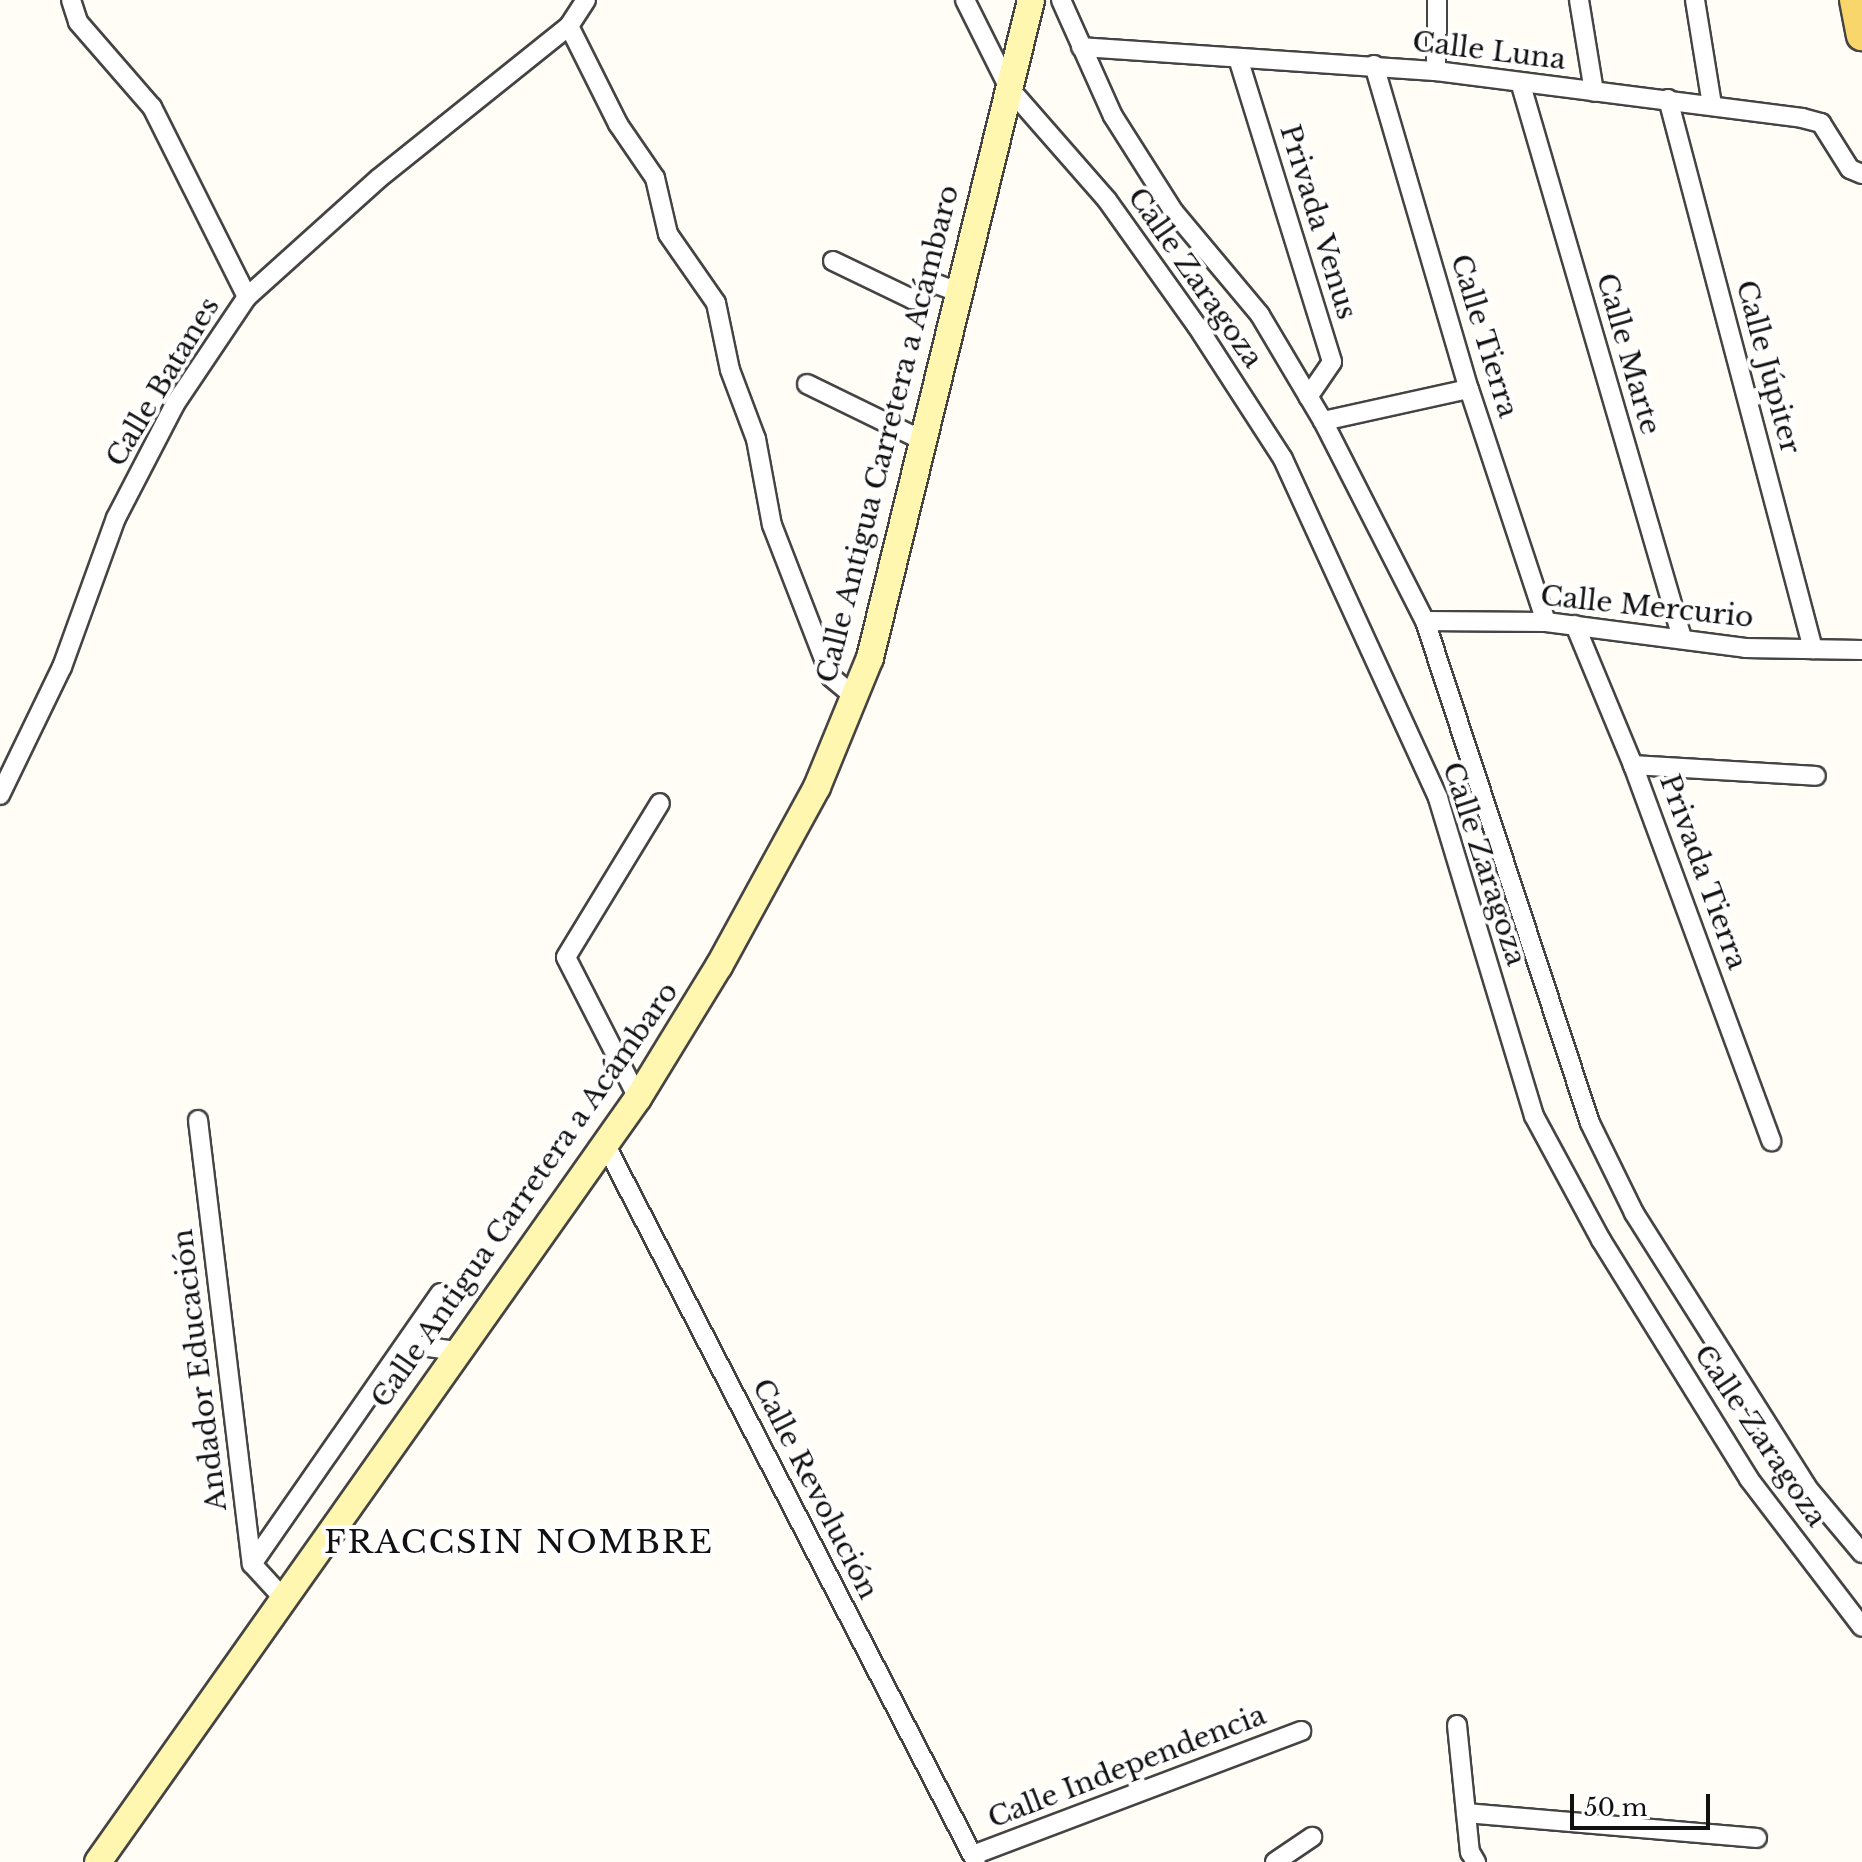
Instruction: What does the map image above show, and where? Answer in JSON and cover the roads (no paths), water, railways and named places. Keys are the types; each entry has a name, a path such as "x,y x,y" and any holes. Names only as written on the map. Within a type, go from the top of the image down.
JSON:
{"main road":[{"name":"Calle Antigua Carretera a Acámbaro","path":"98,1862 285,1600 456,1351 638,1098 719,966 817,787 870,658 957,292 1031,0"},
{"path":"1855,0 1862,35"}],"street":[{"path":"71,0 78,22 152,107 247,297"},
{"name":"Calle Batanes","path":"0,795 62,667 116,518 175,404 247,297 378,179 569,26 586,0"},
{"name":"Calle Zaragoza","path":"965,0 1009,88 1107,200 1197,326 1283,459 1438,798 1534,1116 1601,1240 1749,1479 1862,1627"},
{"path":"1061,0 1113,116 1174,212 1260,315 1323,421 1425,621 1590,1123 1634,1213 1810,1491 1862,1553"},
{"path":"1436,71 1437,0"},
{"path":"1579,0 1594,92"},
{"path":"1695,0 1712,105"},
{"path":"569,26 618,124 655,178 668,234 716,303 730,370 756,439 772,525 831,677 855,697"},
{"name":"Calle Luna","path":"1081,47 1374,65 1436,71 1521,85 1712,105 1821,123 1850,169 1862,174"},
{"name":"Privada Venus","path":"1238,58 1332,362 1308,397"},
{"name":"Calle Tierra","path":"1374,65 1469,389 1546,622"},
{"name":"Calle Marte","path":"1521,85 1682,638"},
{"name":"Calle Júpiter","path":"1668,99 1813,649"},
{"path":"833,261 912,299 934,283 957,292"},
{"path":"807,384 922,440"},
{"path":"1323,421 1469,389"},
{"name":"Calle Mercurio","path":"1425,621 1546,622 1745,648 1862,650"},
{"name":"Privada Tierra","path":"1575,625 1633,765 1771,1141"},
{"path":"1633,765 1816,776"},
{"path":"638,1098 566,957 660,803"},
{"name":"Andador Educación","path":"198,1120 252,1564"},
{"name":"Calle Revolución","path":"604,1142 974,1859"},
{"path":"285,1600 252,1564 408,1344 440,1293"},
{"path":"408,1344 456,1351"},
{"path":"1457,1725 1466,1813 1476,1862"},
{"name":"Calle Independencia","path":"974,1859 1301,1731"},
{"path":"1466,1813 1757,1838"},
{"path":"1275,1862 1312,1837"}],"district":[{"name":"FRACCSIN NOMBRE","path":"519,1542"}]}
